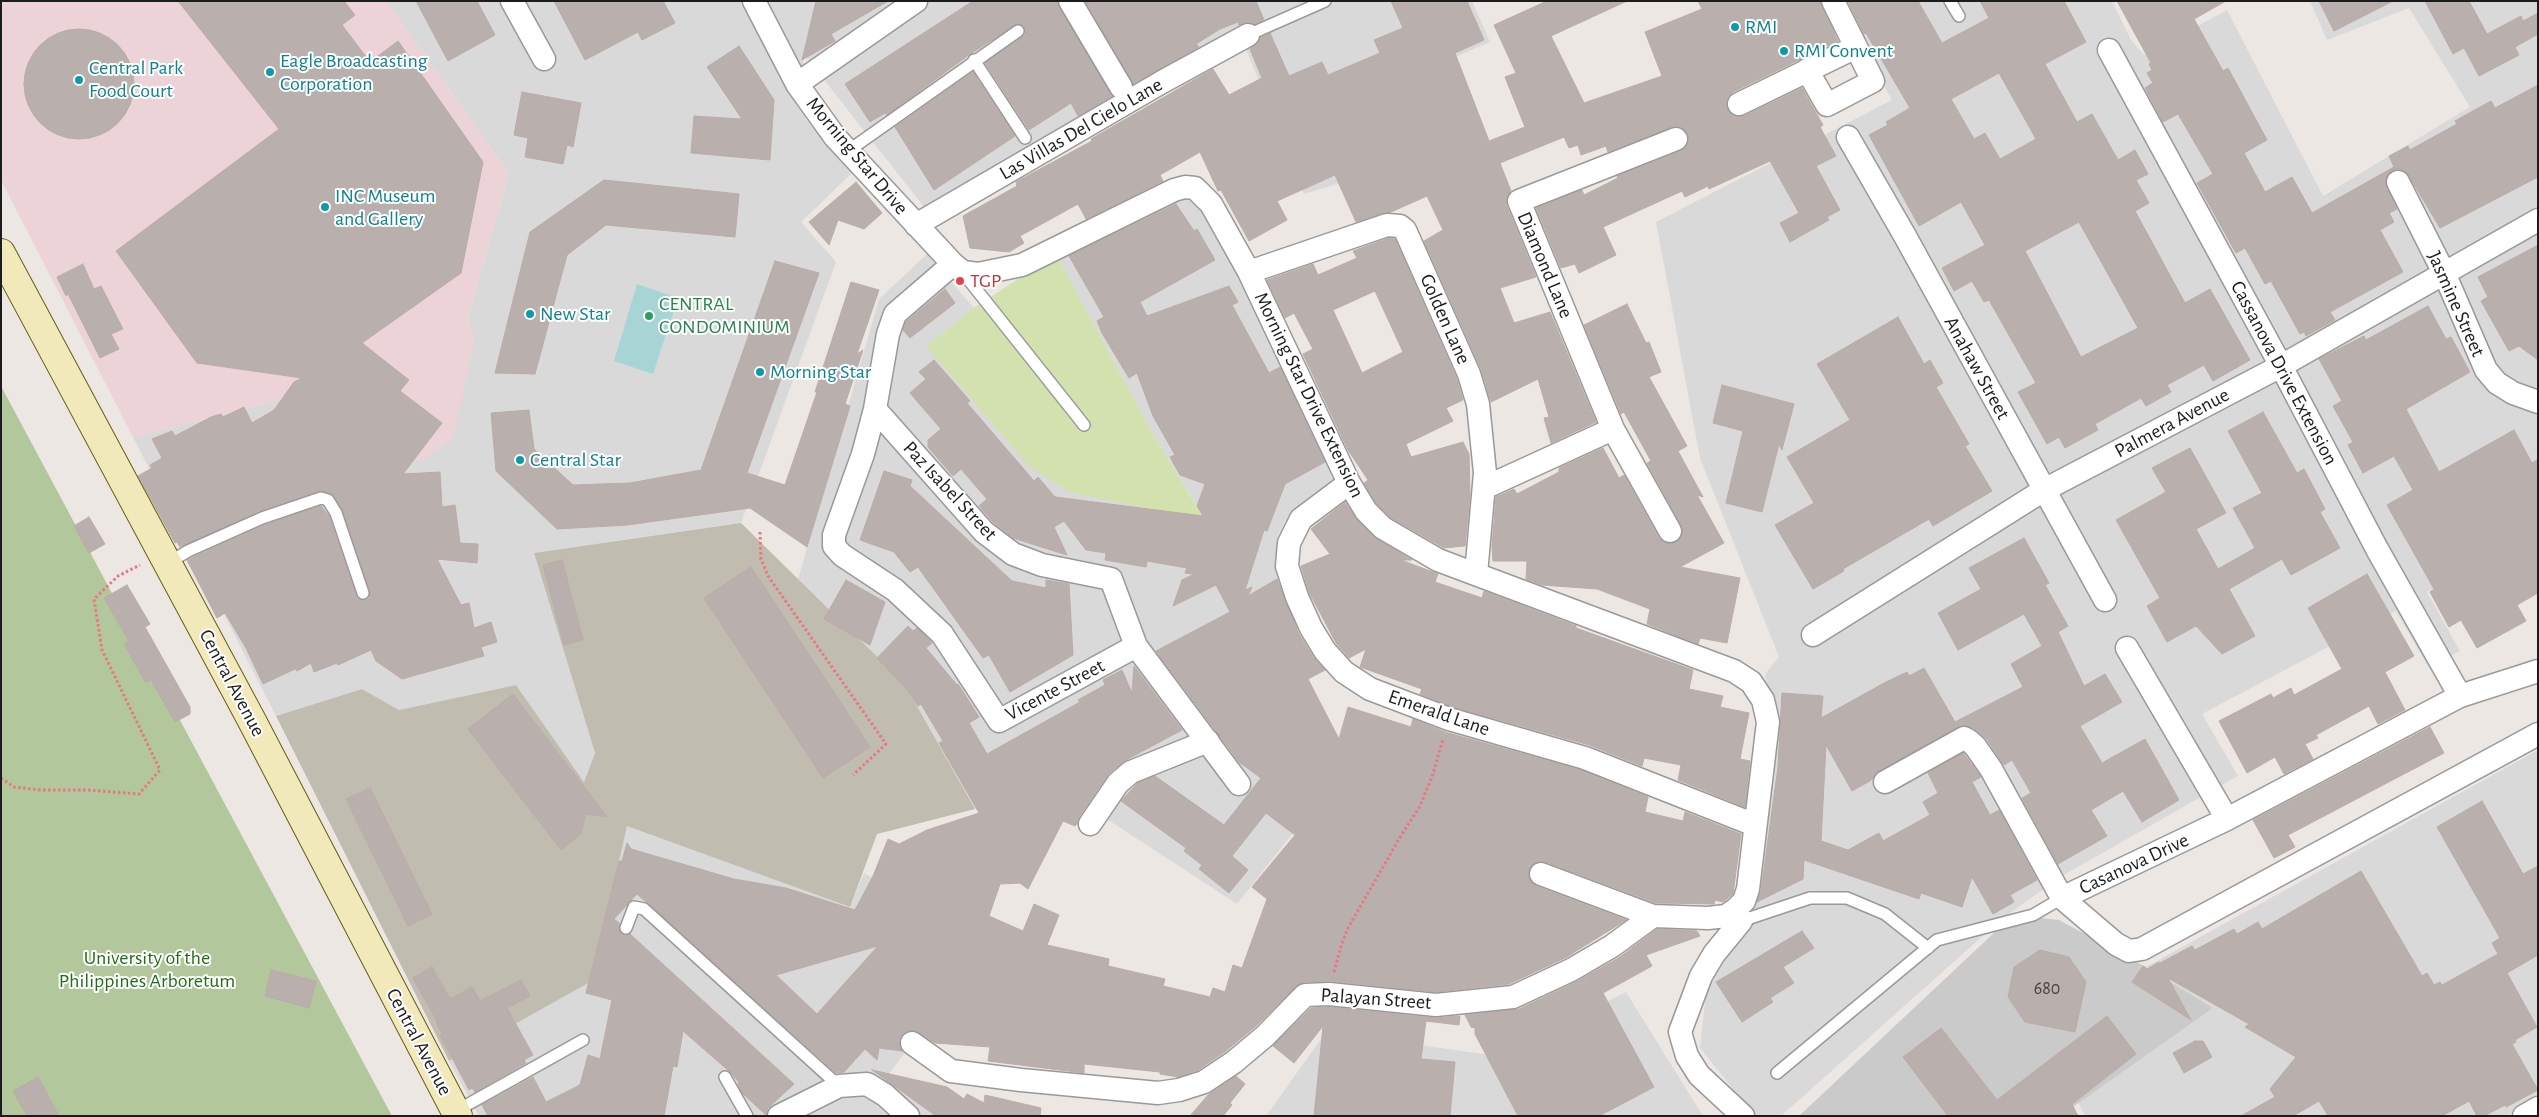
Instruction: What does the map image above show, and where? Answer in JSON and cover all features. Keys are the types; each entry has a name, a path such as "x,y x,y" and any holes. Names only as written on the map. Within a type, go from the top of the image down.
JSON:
{"main road":[{"name":"Central Avenue","path":"1,253 168,563 457,1113"}],"street":[{"path":"512,1 544,59"},
{"name":"Morning Star Drive","path":"754,1 797,84 816,112 848,152 958,268"},
{"path":"797,84 890,8 916,1"},
{"path":"1070,1 1121,86"},
{"path":"1807,70 1827,105 1873,81 1833,1"},
{"name":"Las Villas Del Cielo Lane","path":"916,225 1154,86 1248,35"},
{"path":"1738,104 1856,47"},
{"name":"Cassanova Drive Extension","path":"2109,50 2281,366 2377,549 2460,696"},
{"name":"Anahaw Street","path":"1848,137 1905,236 2105,600"},
{"name":"Diamond Lane","path":"1670,531 1613,429 1519,201 1676,139"},
{"name":"Jasmine Street","path":"2398,182 2445,274 2486,370 2497,383 2513,393 2538,402"},
{"name":"Morning Star Drive Extension","path":"958,268 978,274 1022,265 1174,190 1185,187 1196,188 1204,194 1249,272 1349,483 1366,511 1383,528 1438,560 1734,671 1751,682 1763,700 1768,722 1748,889 1739,915 1701,976 1680,1032 1687,1056 1699,1075 1743,1116"},
{"name":"Palmera Avenue","path":"1813,635 2044,490 2281,366 2538,220"},
{"name":"Golden Lane","path":"1249,272 1387,225 1400,226 1405,230 1469,374 1478,404 1485,473 1476,574"},
{"path":"875,408 888,334 895,314 958,268"},
{"name":"Vicente Street","path":"875,408 863,454 834,535 834,546 842,556 895,590 942,634 998,721 1136,646"},
{"name":"Paz Isabel Street","path":"875,408 984,532 1013,554 1042,565 1111,579 1136,646 1239,784"},
{"path":"1484,488 1613,429"},
{"name":"Emerald Lane","path":"1349,483 1312,508 1301,519 1294,530 1290,543 1287,566 1297,597 1325,651 1344,672 1370,689 1449,720 1585,758 1755,825"},
{"path":"2127,648 2227,820"},
{"name":"Casanova Drive","path":"2538,671 2460,696 2227,820 2062,898 2116,944 2129,951 2142,949 2538,734"},
{"path":"1885,782 1964,738 1968,740 1975,746 1991,769 2062,898"},
{"path":"1090,824 1118,783 1130,772 1208,740"},
{"path":"1541,874 1653,916 1708,918 1739,915"},
{"name":"Palayan Street","path":"912,1043 951,1071 1158,1093 1194,1086 1217,1075 1255,1046 1305,995 1329,994 1436,1004 1513,997 1571,970 1612,946 1653,916"},
{"path":"790,1113 839,1086 867,1084 885,1095 908,1116"},
{"path":"2524,1116 2538,1108"}],"lane":[{"path":"1248,35 1325,1"},
{"path":"1950,1 1959,16"},
{"path":"848,152 974,60 1018,31"},
{"path":"974,60 1025,138"},
{"path":"958,268 1084,425"},
{"path":"168,563 188,551 262,518 321,498 328,500 336,513 363,593"},
{"path":"1739,915 1810,898 1848,898 1885,914 1928,948"},
{"path":"1777,1073 1937,940 2033,915 2062,898"},
{"path":"626,928 634,907 644,909 839,1086"},
{"path":"457,1113 583,1040"},
{"path":"725,1077 747,1116"}],"path":[{"path":"760,532 761,559 768,576 886,744 853,775"},
{"path":"1,778 14,787 139,794 160,770 102,650 94,599 118,576 137,566"},
{"path":"1329,994 1341,946 1348,928 1399,838 1420,806 1433,774 1449,720"}],"shaded area":[{"path":"1,1 386,1 509,173 468,318 474,342 453,438 421,462 328,388 133,437 1,180"},
{"path":"386,1 1472,1 1490,42 1422,71 1456,148 1304,194 1239,31 924,207 803,53 805,118 853,172 801,222 836,262 741,523 534,553 595,753 584,782 516,685 399,710 362,689 276,716 133,437 328,388 474,342 468,318 509,173"},
{"path":"1838,1 2112,1 2131,40 2144,55 2227,10 2323,196 2470,107 2409,8 2327,40 2310,1 2538,1 2538,531 2427,592 2460,651 2429,668 2396,611 2202,714 2238,776 2062,876 2003,918 1781,1116 1755,1116 1700,1048 1706,993 1749,919 1773,720 1765,674 1779,657 1700,458 1656,222 1892,100"},
{"path":"1190,185 1346,472 1285,521 1277,538 1280,571 1288,603 1243,629 1342,771 1237,904 1050,782 975,809 904,683 798,579 879,299 927,254 974,308 926,346 1205,519 1151,431 1056,254"},
{"path":"741,523 904,683 975,809 877,834 850,907 627,826 592,981 449,1061 276,716 362,689 399,710 516,685 584,782 595,753 534,553"},
{"path":"2538,750 2538,1098 2506,1116 2085,1116 2078,1102 2213,1008 2146,967"},
{"path":"627,825 850,907 864,873 889,887 910,1016 919,1034 888,1075 940,1116 479,1116 449,1061 592,981"},
{"path":"2013,915 2059,920 2146,967 2213,1008 2060,1116 1799,1116"},
{"path":"1626,992 1703,1116 1266,1116 1326,1032 1498,1056"}],"green space":[{"path":"1056,254 1151,431 1205,520 1070,492 1029,466 926,346 974,308"},
{"name":"University of the Philippines Arboretum","path":"1,386 392,1116 1,1116"}],"water":[{"name":"CENTRAL CONDOMINIUM","path":"637,284 678,298 653,374 614,361"}],"building":[{"path":"178,1 344,1 355,15 342,25 370,62 398,41 483,162 461,273 362,343 409,380 400,391 442,423 403,474 440,472 442,507 455,505 460,543 478,544 477,563 437,559 461,605 469,603 474,628 491,622 497,642 481,647 484,656 402,679 376,661 371,650 338,665 337,663 314,672 311,663 297,671 295,669 263,684 246,648 225,613 217,618 187,560 265,525 321,506 329,516 356,595 358,599 365,600 369,598 370,591 342,509 334,496 319,491 259,511 180,547 177,542 175,543 138,476 152,468 150,465 162,458 152,439 172,431 175,436 211,417 221,414 223,417 244,407 252,423 274,410 294,382 302,378 197,363 116,251 279,129"},
{"path":"416,1 477,1 495,35 448,61"},
{"path":"554,1 663,1 675,23 642,40 638,32 585,60"},
{"path":"816,1 888,1 831,34 835,41 802,60"},
{"path":"973,1 1057,1 1112,96 1078,116 1071,103 1029,130 985,63 1025,35 1024,26 1017,24 970,54 887,115 885,113 870,122 845,84"},
{"path":"1085,1 1256,1 1264,20 1255,24 1248,22 1239,25 1238,22 1220,29 1196,44 1199,47 1133,84"},
{"path":"1391,1 1467,1 1484,40 1455,53 1489,141 1525,127 1505,77 1516,73 1494,25 1547,1 1627,1 1551,36 1584,103 1662,76 1645,32 1702,9 1698,1 1820,1 1838,41 1733,92 1728,97 1726,104 1732,115 1744,116 1802,88 1823,125 1820,127 1836,156 1816,166 1840,210 1827,217 1829,220 1790,242 1780,223 1799,213 1770,161 1709,189 1708,186 1685,197 1682,191 1603,227 1616,255 1579,273 1575,264 1561,268 1536,208 1582,190 1584,195 1618,178 1617,176 1681,151 1689,141 1688,134 1678,126 1672,127 1608,152 1606,146 1581,155 1578,145 1569,148 1564,137 1500,163 1511,191 1506,199 1507,206 1536,277 1500,288 1514,323 1550,312 1596,422 1551,443 1544,418 1549,417 1538,379 1491,402 1481,369 1424,241 1443,230 1427,196 1391,212 1356,222 1335,175 1277,201 1287,220 1249,241 1221,190 1218,191 1200,152 1160,175 1163,181 1086,219 1078,204 1020,236 1024,243 1009,252 970,248 963,216 1017,186 1016,182 1092,141 1091,139 1213,69 1229,95 1262,78 1250,49 1259,42 1260,38 1270,33 1289,76 1322,62 1328,75 1380,53 1374,40 1403,28"},
{"path":"1848,1 1918,1 1942,43 1989,18 1980,1 2064,1 2086,42 2045,64 2077,122 2092,114 2118,160 2135,150 2148,174 2136,180 2149,203 2135,211 2185,303 2210,289 2250,360 2213,381 2204,365 2167,385 2171,392 2146,406 2141,398 2095,424 2098,430 2065,448 2059,437 2047,444 2018,392 2036,383 1989,300 1984,302 1972,281 1954,291 1942,268 1985,245 1961,202 1919,226 1869,135 1888,125 1886,122 1910,108 1866,33 1864,34","holes":["1999,73 2036,139 2000,159 1985,133 1974,139 1951,99","2079,222 2138,328 2081,357 2025,251"]},
{"path":"2117,1 2226,1 2194,19 2223,71 2228,68 2267,140 2244,153 2265,192 2292,177 2312,213 2394,167 2389,156 2408,146 2410,150 2457,124 2455,121 2491,101 2495,108 2538,85 2538,177 2440,228 2409,176 2399,169 2392,171 2385,182 2397,209 2389,213 2394,222 2380,230 2403,272 2330,312 2335,320 2306,336 2304,332 2300,334 2271,281 2265,284 2245,248 2236,253 2197,183 2213,174 2178,114 2163,122 2145,88 2153,83 2147,73 2152,70 2149,64 2151,63"},
{"path":"2319,1 2393,1 2334,31"},
{"path":"2425,1 2469,1 2487,34 2521,16 2523,21 2538,13 2538,34 2515,47 2519,55 2479,76 2464,48 2453,54"},
{"name":"Central Park Food Court","path":"79,29 90,30 100,34 118,45 129,63 133,73 133,95 129,105 118,123 100,134 90,138 79,139 68,138 58,134 40,123 29,105 25,95 24,84 25,73 29,63 40,45 58,34 68,30"},
{"path":"739,46 774,100 770,160 691,153 694,116 742,119 707,67"},
{"path":"973,72 1015,136 934,190 895,127"},
{"path":"522,92 581,103 573,147 567,145 563,164 525,157 528,138 514,135"},
{"name":"New Star","path":"604,180 739,194 735,237 606,225 567,255 535,374 495,373 530,232"},
{"path":"856,182 882,213 864,229 838,220 829,245 809,222"},
{"path":"1176,204 1194,231 1197,229 1215,260 1140,302 1147,316 1229,286 1238,302 1232,305 1269,373 1280,367 1325,462 1285,484 1267,531 1264,530 1245,590 1252,587 1248,596 1277,579 1299,634 1314,658 1325,670 1308,679 1339,739 1348,707 1411,727 1413,719 1445,732 1581,770 1648,797 1645,812 1683,821 1685,812 1741,834 1733,894 1723,902 1715,900 1714,904 1656,903 1546,862 1538,861 1529,870 1531,882 1536,886 1626,920 1565,958 1509,984 1436,992 1330,981 1304,982 1296,986 1256,1026 1226,1051 1198,1070 1178,1077 1160,1074 1160,1072 1084,1064 1084,1073 988,1061 990,1047 935,1043 913,1030 901,1036 899,1042 902,1051 879,1048 877,1060 865,1049 856,1059 854,1057 855,1060 844,1072 836,1073 637,894 614,919 620,924 621,933 630,934 794,1084 768,1108 766,1115 742,1093 739,1082 729,1071 683,1031 677,1067 673,1066 664,1116 488,1116 482,1105 533,1077 546,1102 580,1085 588,1055 600,1059 612,1000 586,993 619,861 622,861 627,843 631,849 734,879 786,888 855,910 873,876 888,839 899,844 927,830 979,813 939,743 943,741 921,704 918,706 907,689 877,658 908,626 913,631 917,628 932,643 926,648 958,684 979,717 969,723 987,754 1080,702 1078,700 1105,685 1103,680 1122,670 1132,693 1134,666 1182,730 1126,760 1109,773 1079,817 1077,824 1075,826 1063,821 1028,889 1020,883 1000,884 989,916 1023,931 1034,904 1059,915 1047,945 1109,959 1108,966 1165,979 1163,986 1210,997 1213,988 1225,992 1233,965 1242,968 1267,899 1252,887 1295,835 1266,813 1232,856 1248,870 1229,893 1199,869 1202,865 1184,851 1186,848 1121,801 1138,783 1155,776 1224,825 1261,778 1239,762 1156,651 1230,612 1216,585 1173,606 1182,580 1194,574 1185,573 1187,568 1147,561 1146,567 1105,560 1106,553 1086,550 1064,521 1054,527 1067,555 1013,538 993,522 979,506 987,499 961,469 953,476 928,447 928,440 941,429 910,393 926,379 919,372 934,360 970,401 967,403 1034,481 1038,477 1055,497 1203,516 1197,506 1205,484 1180,475 1170,457 1175,455 1153,416 1137,373 1129,378 1102,333 1097,321 1104,317 1069,256","holes":["878,946 817,1014 776,975"]},
{"path":"1389,238 1395,239 1457,379 1463,400 1446,408 1453,421 1406,444 1411,457 1463,442 1469,454 1470,495 1465,546 1444,548 1391,518 1376,503 1364,483 1368,480 1348,450 1303,354 1313,349 1294,313 1285,318 1267,280 1313,264 1318,275 1357,258 1353,251","holes":["1375,291 1403,352 1362,373 1333,310"]},
{"path":"2538,245 2538,360 2519,346 2509,351 2481,301 2488,297 2478,277"},
{"path":"775,261 819,273 747,473 785,485 817,392 815,392 851,282 879,290 857,354 863,350 845,404 850,406 807,547 750,508 627,525 557,529 496,471 491,413 529,410 534,449 573,485 630,483 701,470"},
{"path":"83,264 94,289 101,286 123,329 111,334 119,349 100,358 68,294 66,296 57,277"},
{"path":"945,289 955,303 910,338 903,330 906,322"},
{"path":"1627,304 1646,343 1649,342 1661,372 1649,377 1687,446 1678,451 1703,497 1697,495 1724,543 1680,567 1740,578 1727,643 1700,638 1698,644 1647,624 1650,609 1597,589 1542,585 1526,579 1527,561 1493,561 1492,546 1496,497 1514,489 1517,494 1559,472 1559,468 1603,448 1619,478 1624,475 1659,538 1670,544 1681,537 1681,525 1647,463 1651,461 1624,412 1621,414 1584,325"},
{"path":"2428,306 2446,339 2451,337 2470,372 2406,409 2439,472 2514,430 2532,463 2538,459 2538,593 2517,605 2526,621 2477,648 2461,620 2449,627 2430,592 2434,589 2387,505 2413,490 2394,456 2363,473 2348,445 2353,442 2333,406 2342,401 2319,359 2364,336 2366,340"},
{"path":"1898,317 1924,364 1930,360 1943,383 1936,387 1969,444 1965,446 1992,491 1933,526 1929,519 1843,569 1844,571 1813,589 1775,525 1814,503 1787,457 1850,420 1817,364"},
{"path":"1722,385 1794,404 1782,450 1779,444 1762,512 1726,503 1743,431 1713,423"},
{"path":"2263,412 2297,473 2304,469 2325,509 2320,512 2340,548 2291,575 2282,559 2229,589 2255,636 2222,654 2196,626 2167,642 2147,606 2160,598 2116,520 2166,492 2152,468 2190,448 2226,513 2196,529 2218,569 2255,548 2233,508 2262,493 2228,431"},
{"path":"884,471 912,480 910,486 1012,581 1046,588 1046,580 1069,584 1073,655 1010,692 989,655 983,658 918,567 910,572 894,552 860,540"},
{"path":"1345,502 1357,520 1374,537 1412,560 1401,560 1438,574 1435,582 1482,598 1484,591 1576,626 1576,628 1693,670 1689,689 1723,696 1720,707 1749,713 1740,759 1750,761 1745,807 1678,780 1681,765 1644,758 1642,766 1589,745 1453,707 1420,694 1422,689 1360,667 1366,649 1349,658 1336,643 1309,592 1301,566 1330,554 1311,529"},
{"path":"89,517 105,544 89,553 74,526"},
{"path":"2024,538 2049,583 2045,585 2068,626 2058,632 2084,686 2105,674 2122,702 2080,726 2102,763 2145,739 2179,800 2142,822 2123,791 2091,810 2107,836 2058,864 2022,798 2031,793 2012,760 2004,765 1986,738 1974,728 1964,725 1958,727 1879,771 1870,781 1852,791 1826,745 1821,841 1848,850 1879,833 1883,841 1930,815 1923,802 1938,793 1928,773 1963,753 1981,777 1972,782 1990,815 1999,810 2037,880 2010,895 2014,902 1993,914 1972,877 1962,907 1921,893 1919,899 1804,860 1803,879 1757,902 1761,891 1778,767 1782,693 1823,696 1821,718 1886,682 1907,672 1909,676 1924,668 1955,722 2023,687 2011,664 2042,646 2024,614 1958,650 1938,613 1981,589 1969,568"},
{"path":"562,560 583,640 564,645 543,565"},
{"path":"751,567 870,747 823,778 704,598"},
{"path":"2367,574 2414,656 2385,672 2405,710 2378,724 2369,706 2316,735 2318,738 2305,744 2313,759 2284,774 2275,757 2247,773 2219,721 2271,694 2273,698 2291,688 2294,695 2342,669 2308,608"},
{"path":"846,580 885,602 870,645 824,619"},
{"path":"127,585 150,624 145,627 190,707 190,714 175,722 151,680 146,683 124,644 129,641 104,598"},
{"path":"513,694 607,817 586,814 581,834 561,850 468,729"},
{"path":"2430,727 2444,753 2288,835 2295,847 2274,858 2253,820"},
{"path":"370,788 432,914 408,926 346,799"},
{"path":"2482,801 2523,874 2538,866 2538,955 2507,973 2537,1027 2515,1040 2516,1042 2512,1044 2538,1090 2484,1116 2477,1116 2469,1101 2442,1116 2328,1116 2319,1101 2293,1116 2241,1116 2275,1097 2270,1089 2296,1057 2245,1027 2249,1024 2168,978 2191,1020 2132,982 2143,966 2147,969 2192,946 2195,950 2234,929 2237,934 2258,922 2262,929 2361,871 2422,976 2427,973 2434,985 2440,982 2442,985 2498,954 2492,943 2500,938 2437,827"},
{"path":"1657,929 1697,931 1700,936 1646,955 1652,966 1603,993 1654,1087 1599,1116 1518,1116 1475,1034 1475,1028 1471,1027 1465,1015 1519,1009 1578,981 1620,957"},
{"path":"1802,931 1814,948 1783,967 1794,983 1770,998 1773,1002 1742,1022 1716,982"},
{"path":"2040,950 2069,957 2086,982 2075,1032 2025,1022 2008,997 2014,967"},
{"path":"432,967 450,999 472,987 480,1001 521,980 530,996 507,1008 533,1055 524,1060 526,1063 475,1092 472,1088 469,1090 440,1035 442,1034 437,1021 413,978"},
{"path":"271,970 316,981 309,1008 265,996"},
{"path":"1329,1007 1435,1018 1460,1016 1459,1025 1426,1021 1421,1059 1455,1062 1450,1116 1314,1116 1323,1026 1294,1063 1273,1046 1311,1008"},
{"path":"2107,1016 2136,1054 2072,1104 2078,1116 1948,1116 1903,1057 1941,1028 1997,1100"},
{"path":"2195,1041 2203,1041 2212,1057 2184,1073 2173,1053"},
{"path":"872,1070 947,1087 964,1099 967,1094 984,1103 985,1095 1041,1108 1040,1116 936,1116"},
{"path":"1236,1076 1245,1084 1230,1103 1232,1105 1223,1116 1190,1116 1208,1095"},
{"path":"38,1077 59,1116 27,1116 13,1091"}],"place":[{"name":"RMI","path":"1735,27"},
{"name":"RMI Convent","path":"1784,51"},
{"name":"Eagle Broadcasting Corporation","path":"270,72"},
{"name":"Central Park Food Court","path":"79,80"},
{"name":"INC Museum and Gallery","path":"325,207"},
{"name":"TGP","path":"960,281"},
{"name":"New Star","path":"530,314"},
{"name":"CENTRAL CONDOMINIUM","path":"649,316"},
{"name":"Morning Star","path":"760,372"},
{"name":"Central Star","path":"520,460"}]}
